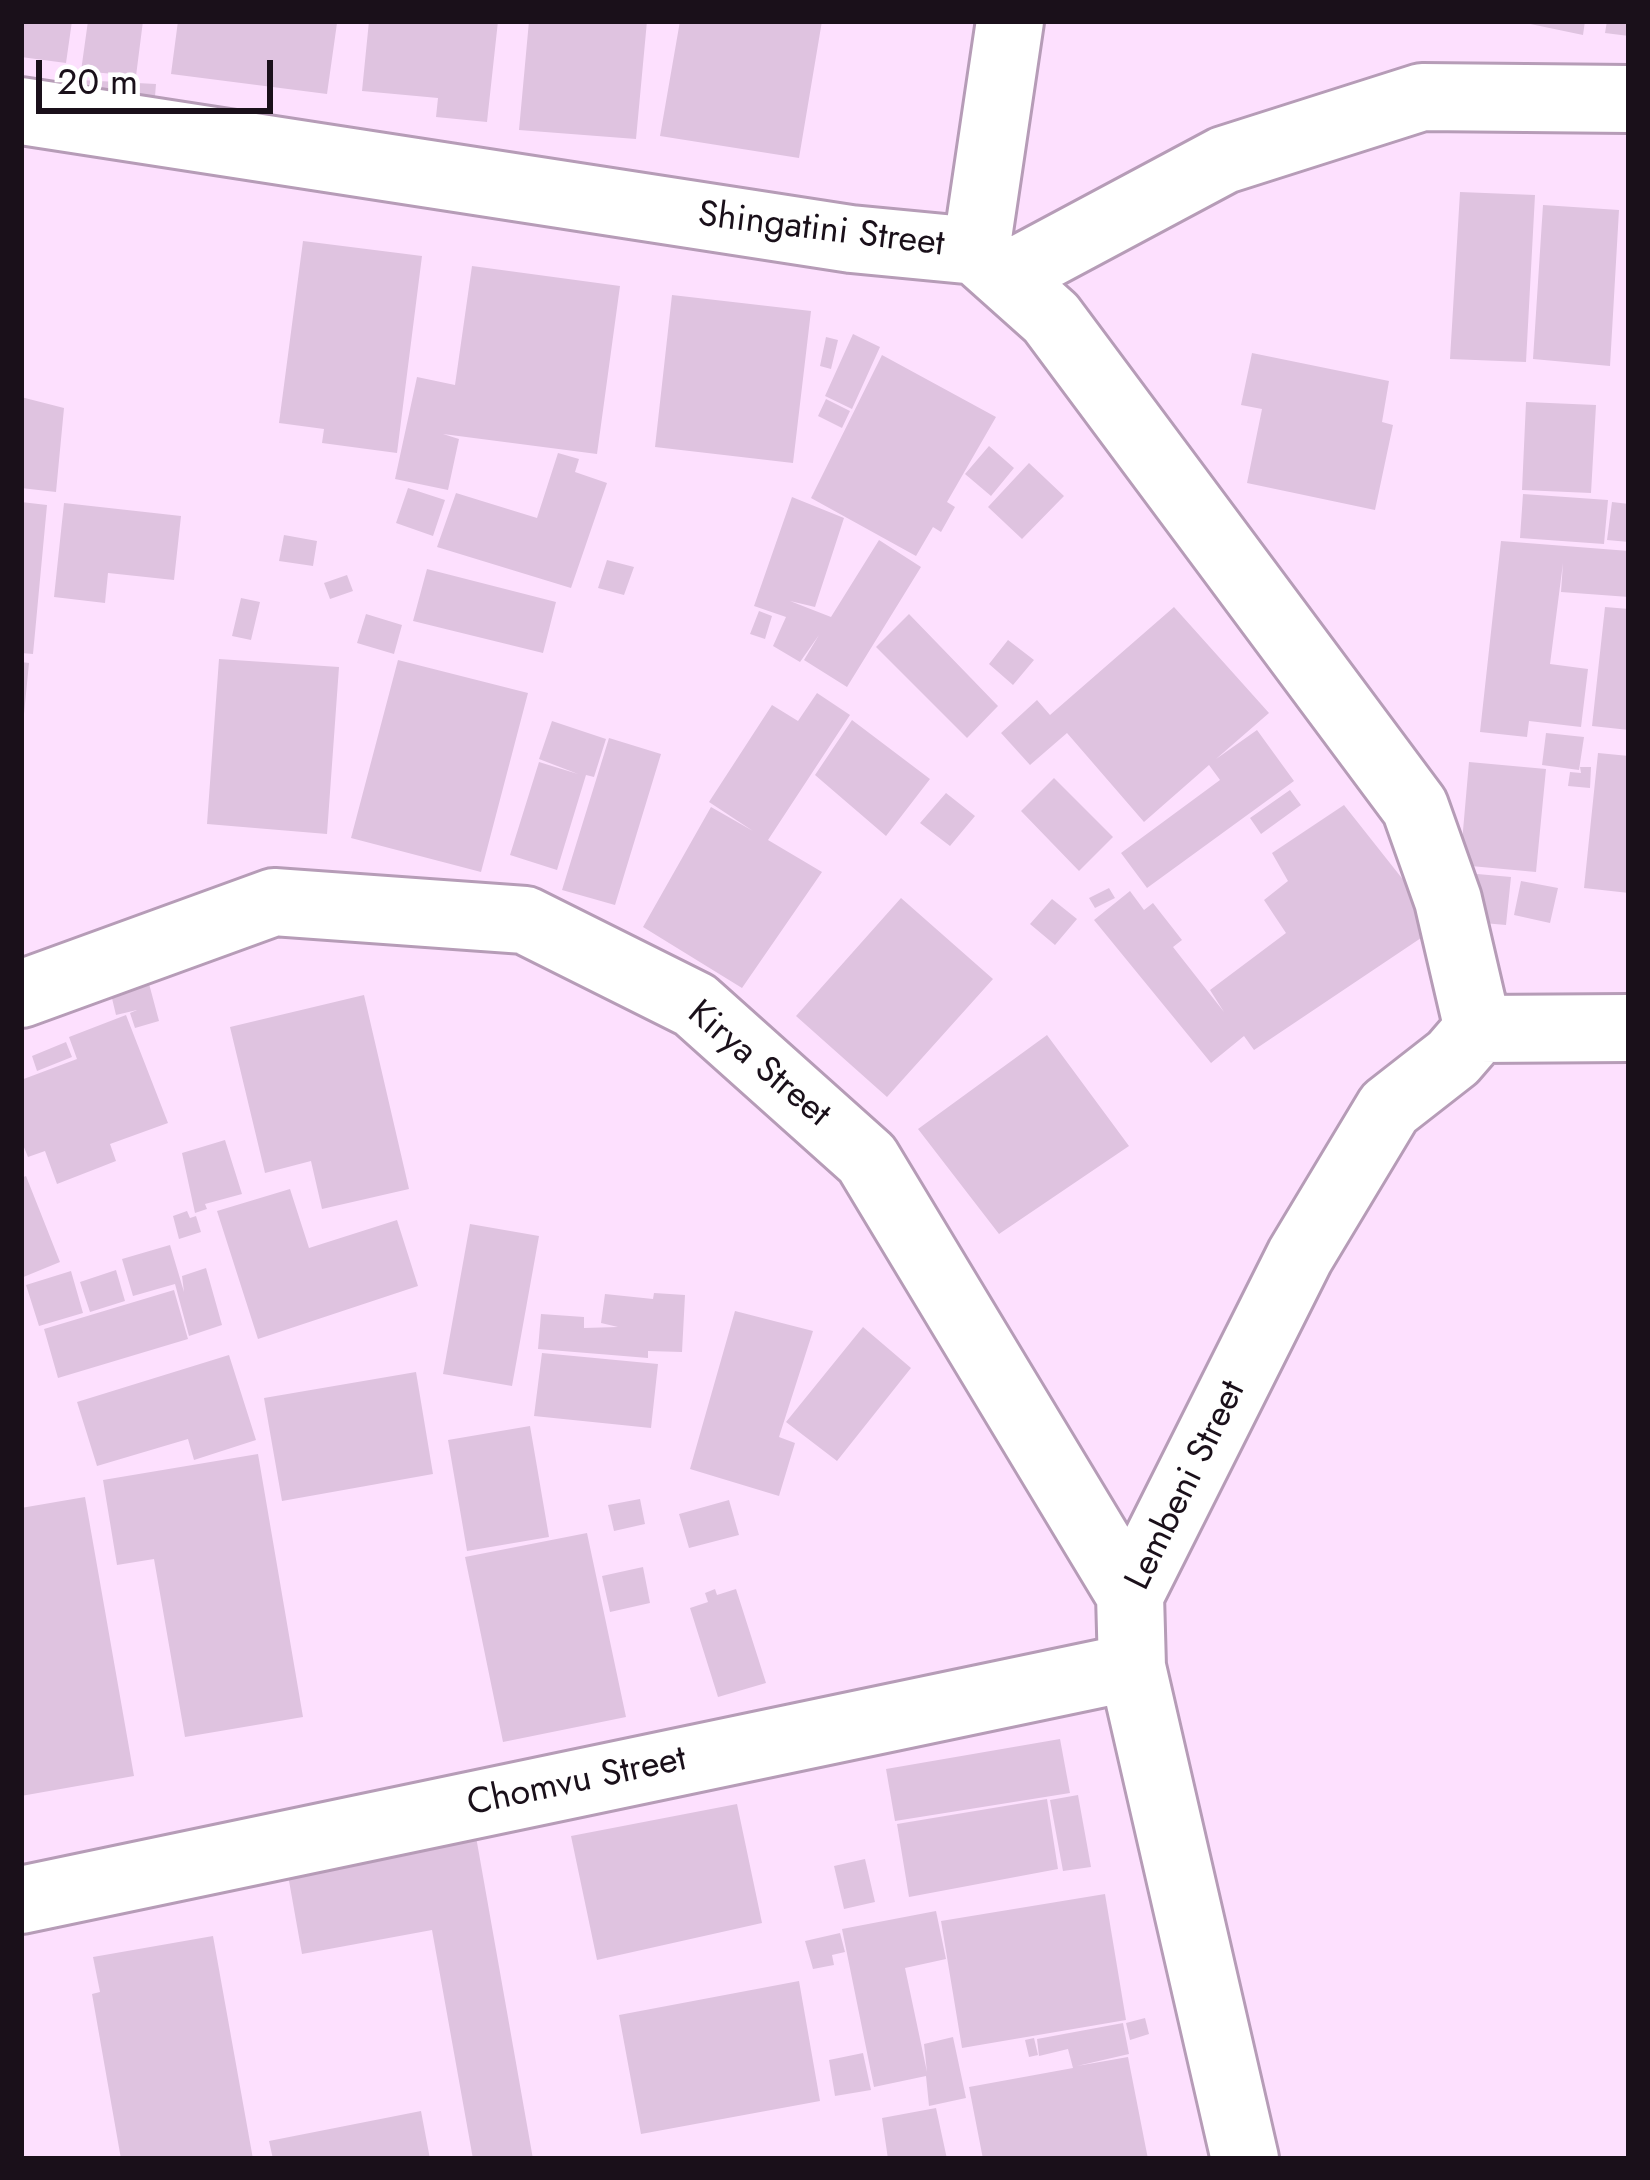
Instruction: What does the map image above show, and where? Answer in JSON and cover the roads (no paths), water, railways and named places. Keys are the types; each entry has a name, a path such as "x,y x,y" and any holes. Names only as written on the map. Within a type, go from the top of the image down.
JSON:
{"street":[{"path":"992,263 1010,21"},
{"path":"992,263 1223,160 1422,97 1629,99"},
{"name":"Shingatini Street","path":"21,111 992,263"},
{"path":"992,263 1051,318 1415,807 1448,900 1478,1029 1629,1028"},
{"name":"Kirya Street","path":"21,994 274,902 525,920 695,1005 867,1159 1130,1595"},
{"name":"Lembeni Street","path":"1246,2159 1132,1667 1130,1595 1300,1256 1389,1108 1453,1058 1478,1029"},
{"name":"Chomvu Street","path":"21,1900 1132,1667"}]}
